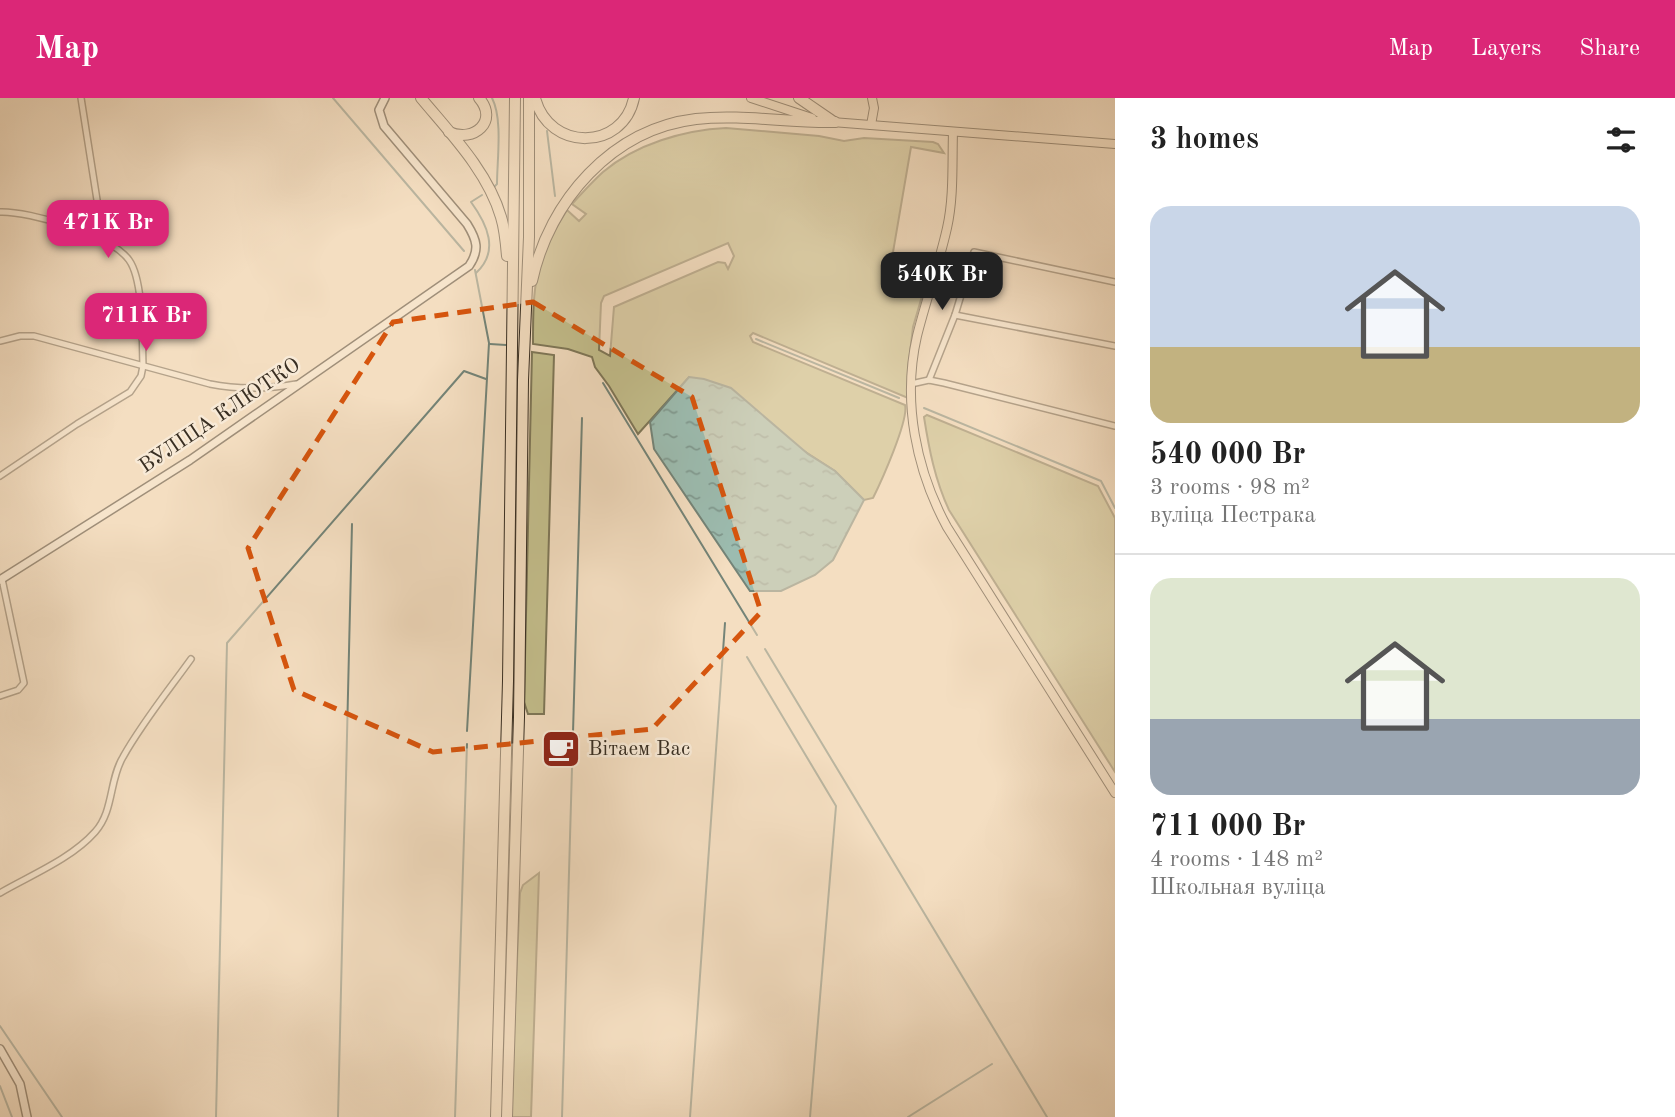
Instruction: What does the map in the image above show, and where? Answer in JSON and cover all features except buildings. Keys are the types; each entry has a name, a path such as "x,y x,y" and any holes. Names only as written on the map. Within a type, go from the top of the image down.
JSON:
{"highway":[{"path":"421,98 484,180 501,217 512,291"},
{"path":"449,131 456,135 469,135 482,127 486,110 479,98"},
{"path":"496,1117 508,681 515,98"},
{"path":"507,1117 519,717 525,309 529,237 529,98"},
{"path":"536,98 540,111 556,128 569,136 585,139 607,133 622,121 632,108 634,98"},
{"path":"799,98 835,122"},
{"path":"525,309 544,241 561,206 581,180 602,160 626,143 656,130 695,120 732,117 788,122 835,122"}],"main road":[{"path":"751,98 803,117 835,122 1115,144"},
{"path":"871,125 874,108 872,98"},
{"path":"953,132 951,207 917,338 911,384 915,434 926,482 933,502 1115,793"}],"street":[{"path":"81,98 100,219 113,247"},
{"name":"ВУЛІЦА КЛЮТКО","path":"1,580 190,460 469,266 477,245 475,236 384,126 379,110 385,98"},
{"path":"0,212 16,211 36,216 89,235 113,247 129,260 139,290 143,366 141,376 130,392 0,476"},
{"path":"89,235 100,219"},
{"path":"929,380 955,315 974,252 1115,282"},
{"path":"955,315 1115,346"},
{"path":"0,341 34,336 236,389 252,390 300,384"},
{"path":"911,384 929,380 1115,425"},
{"path":"0,696 18,690 24,683 1,580"},
{"path":"0,892 68,854 96,831 104,821 113,777 122,757 191,659"},
{"path":"0,1049 20,1084 27,1117"}],"highlighted area":[{"path":"533,302 692,397 761,612 652,729 433,752 294,690 248,548 393,322"}],"shaded area":[{"path":"710,129 819,136 844,141 864,138 933,142 938,144 944,153 911,147 892,258 930,269 913,327 908,398 753,333 750,336 753,342 905,405 899,437 873,498 864,500 835,471 689,377 638,434 595,367 592,357 568,349 533,344 538,274 548,244 567,210 579,221 586,214 572,204 603,172 630,154 677,135","holes":["728,243 734,256 728,269 725,263 718,262 614,307 610,356 599,350 601,303 604,296"]},
{"path":"532,352 554,355 544,714 528,714 524,702"},
{"path":"927,415 1098,486 1115,518 1115,772 949,510 930,453 924,417"},
{"path":"539,873 531,1117 510,1117 520,893 523,885"}],"water":[{"path":"689,377 731,388 808,454 835,471 864,500 833,560 815,575 781,591 750,591 654,449 650,422"}],"waterway":[{"path":"333,98 464,251"},
{"path":"492,98 499,140 497,184 493,188"},
{"path":"547,131 555,196"},
{"path":"476,273 488,256 489,247 486,228 471,202 482,195"},
{"path":"467,731 489,343 475,270"},
{"path":"756,339 899,398"},
{"path":"490,344 506,345"},
{"path":"216,1117 227,643 464,371 486,379"},
{"path":"603,383 757,635"},
{"path":"924,408 1101,481 1115,508"},
{"path":"562,1117 582,418"},
{"path":"338,1117 352,524"},
{"path":"690,1117 725,623"},
{"path":"765,649 1047,1117"},
{"path":"747,657 836,806 810,1117"},
{"path":"455,1117 467,744"},
{"path":"0,1026 62,1117"},
{"path":"908,1117 992,1064"},
{"path":"0,1086 12,1117"}],"place":[{"name":"Вітаем Вас","path":"561,749"}]}
